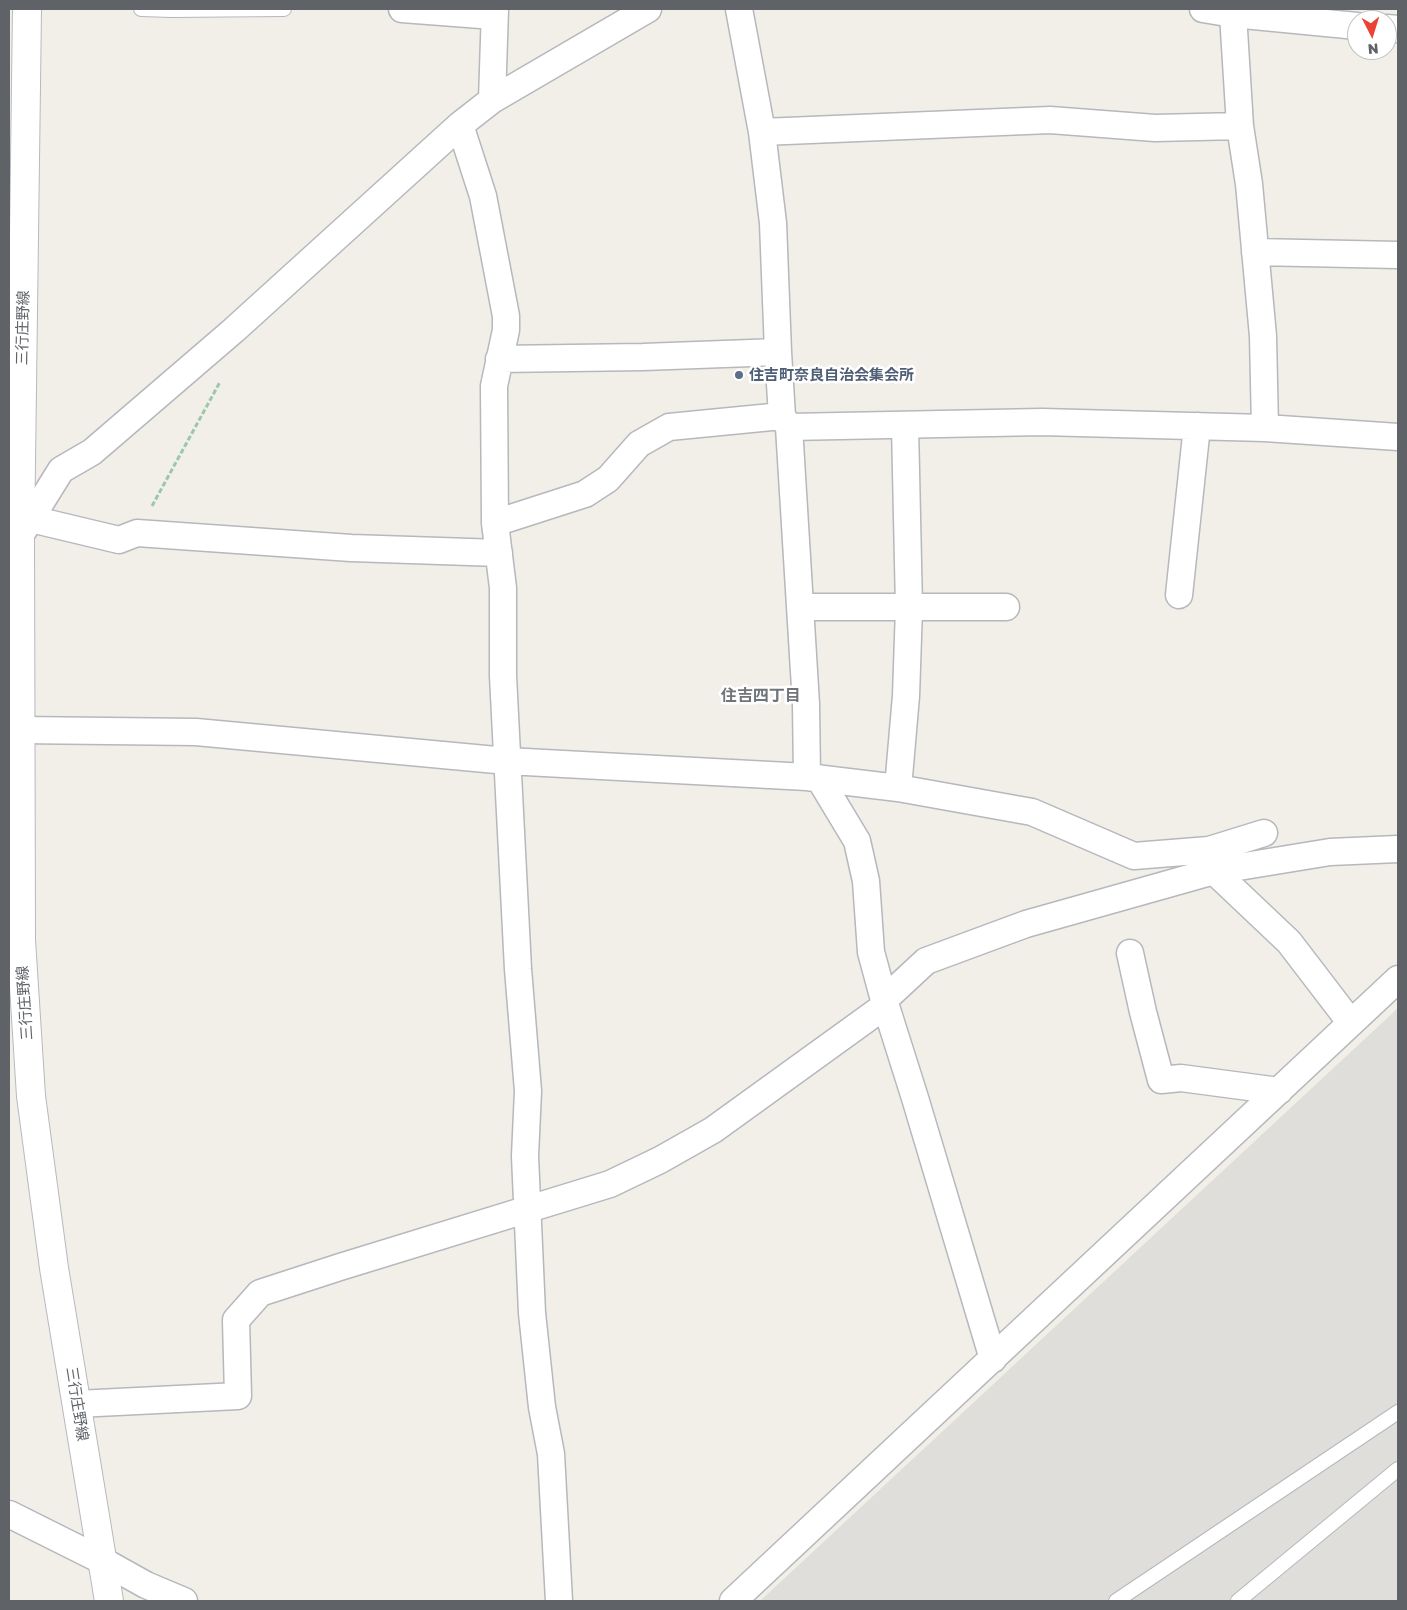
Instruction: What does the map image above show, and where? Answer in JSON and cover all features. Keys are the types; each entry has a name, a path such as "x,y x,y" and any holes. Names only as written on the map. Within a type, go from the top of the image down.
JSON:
{"main road":[{"name":"三行庄野線","path":"27,9 19,730 14,847 31,1096 54,1268 109,1601"}],"street":[{"path":"402,9 495,12 492,100"},
{"path":"499,553 351,548 137,533 119,540 20,536 61,470 92,452 234,330 460,125 492,100 648,9"},
{"path":"739,9 762,132 773,223 778,352 786,422 813,777 857,841 866,881 871,952 993,1359"},
{"path":"1202,9 1234,14 1312,16 1347,24"},
{"path":"1234,14 1240,126 1249,184 1263,336 1265,428"},
{"path":"762,132 1050,120 1155,128 1240,126"},
{"path":"460,125 482,196 506,316 506,330 494,386 495,523 503,588 502,676 518,969 528,1090 525,1156 532,1313 542,1407 551,1454 559,1601"},
{"path":"1255,252 1398,255"},
{"path":"500,359 643,358 778,352"},
{"path":"495,523 586,494 608,479 639,444 669,427 786,422 905,426 1042,422 1265,428 1398,437"},
{"path":"898,788 906,696 909,608 905,426"},
{"path":"1180,595 1196,426"},
{"path":"800,607 1006,607"},
{"path":"19,730 196,732 508,762 813,777 898,788 1032,812 1134,856 1211,861 1398,849"},
{"path":"77,1404 238,1396 236,1320 260,1294 340,1267 610,1184 660,1160 713,1130 885,1002 926,961 1026,924 1211,861 1264,833"},
{"path":"1211,861 1289,942 1351,1023"},
{"path":"1130,952 1142,1012 1161,1080 1181,1078 1279,1091"},
{"path":"733,1601 1398,979"},
{"path":"9,1514 103,1561 146,1585 184,1601"}],"lane":[{"path":"142,9 284,9"},
{"path":"1116,1601 1398,1412"},
{"path":"1238,1601 1398,1469"}],"path":[{"path":"137,533 221,380"}],"shaded area":[{"path":"1398,1008 1398,1601 760,1601"}],"place":[{"name":"住吉町奈良自治会集会所","path":"739,375"}],"district":[{"name":"住吉四丁目","path":"761,696"}]}
